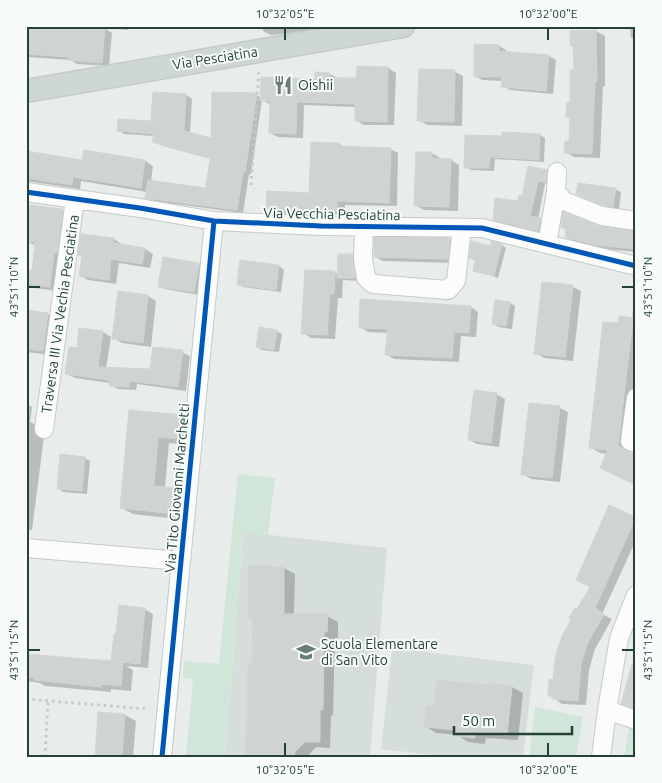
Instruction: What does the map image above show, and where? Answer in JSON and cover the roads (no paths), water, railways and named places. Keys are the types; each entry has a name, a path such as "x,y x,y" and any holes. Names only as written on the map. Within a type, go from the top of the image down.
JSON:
{"main road":[{"name":"Via Pesciatina","path":"26,91 404,26"}],"street":[{"path":"547,244 556,192 557,172"},
{"name":"Via Vecchia Pesciatina","path":"26,192 214,221 321,226 482,228 636,266"},
{"path":"556,192 564,201 602,216 636,222"},
{"name":"Traversa III Via Vechia Pesciatina","path":"44,429 75,199"},
{"name":"Via Tito Giovanni Marchetti","path":"162,757 214,221"},
{"path":"364,227 363,259 366,278 373,284 448,290 456,281 462,228"},
{"path":"636,398 630,441 636,443"},
{"path":"26,548 181,561"},
{"path":"601,757 619,638 636,595"},
{"path":"607,710 636,720"}],"place":[{"name":"Oishii","path":"283,85"},
{"name":"Scuola Elementare di San Vito","path":"306,652"}]}
